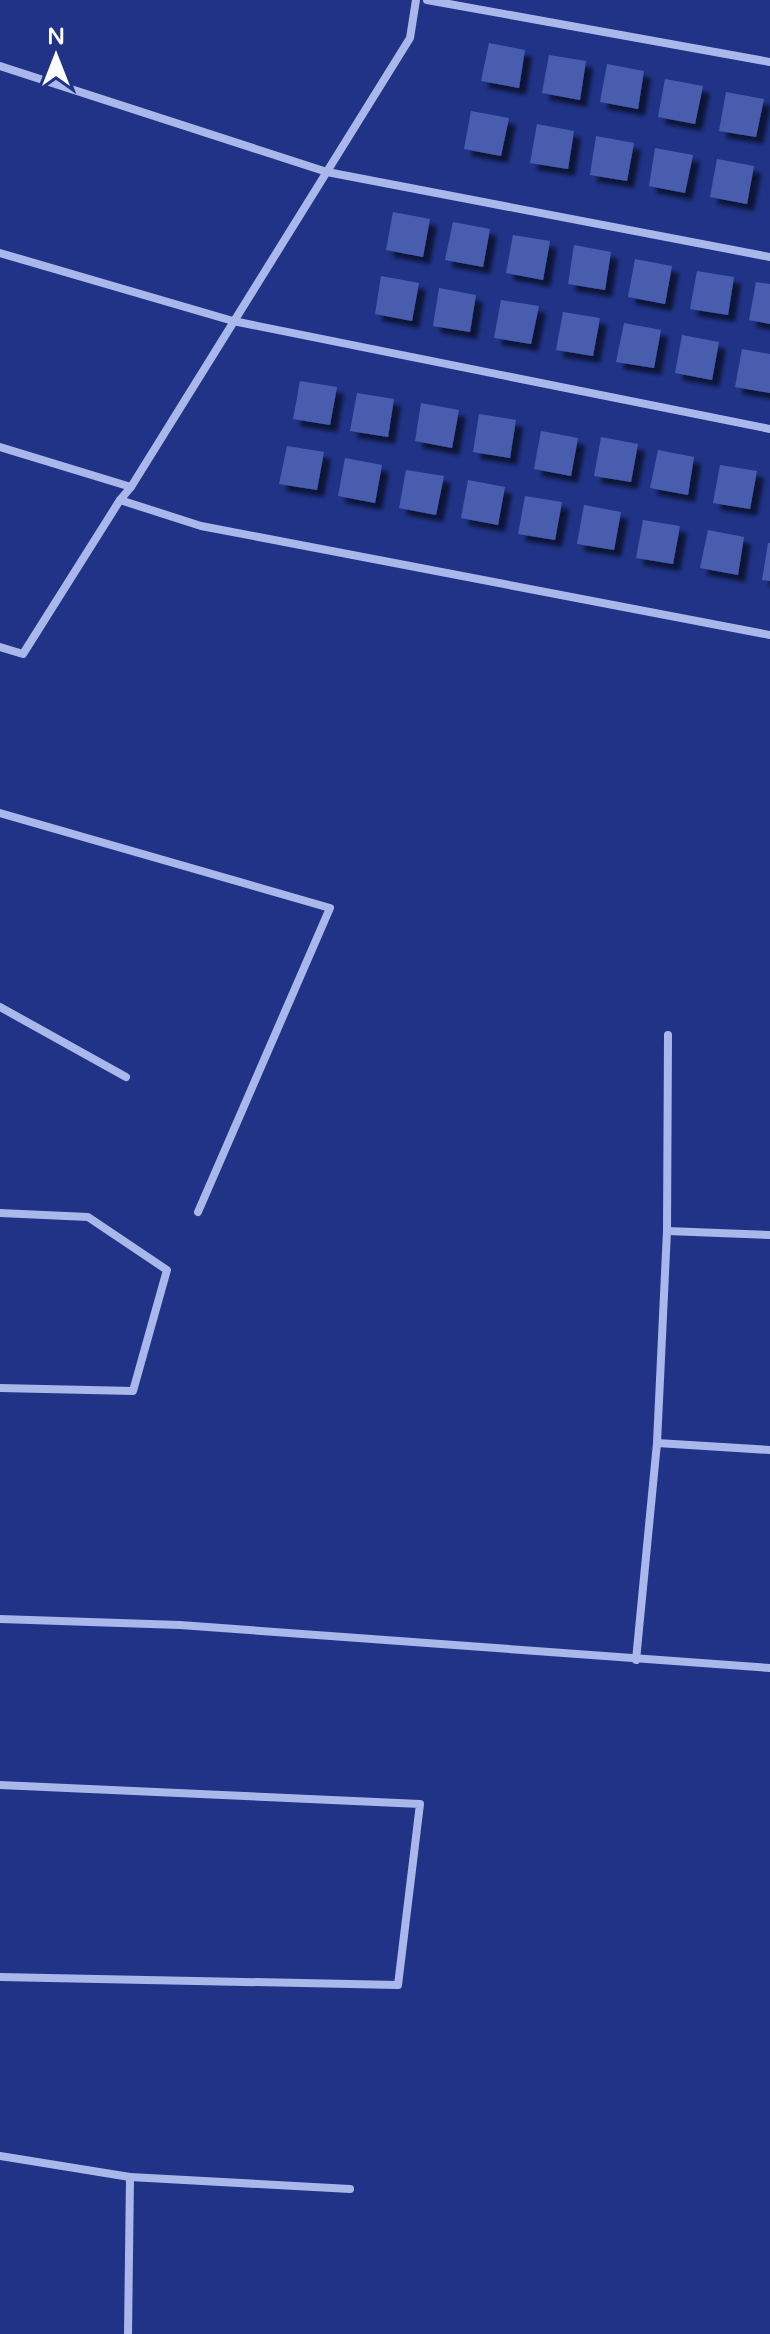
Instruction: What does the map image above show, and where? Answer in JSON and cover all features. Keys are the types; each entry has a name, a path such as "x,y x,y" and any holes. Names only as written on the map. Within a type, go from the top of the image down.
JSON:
{"street":[{"path":"0,647 23,654 131,487 410,38 416,0"},
{"path":"427,0 770,62"},
{"path":"0,66 327,172 770,257"},
{"path":"0,253 233,321 770,429"},
{"path":"0,447 131,487"},
{"path":"120,500 201,526 770,635"},
{"path":"0,813 330,908 198,1212"},
{"path":"0,1007 126,1077"},
{"path":"636,1660 657,1443 667,1231 668,1035"},
{"path":"0,1213 88,1217 167,1270 133,1391 0,1388"},
{"path":"667,1231 770,1235"},
{"path":"657,1443 770,1450"},
{"path":"0,1619 180,1625 770,1668"},
{"path":"0,1785 420,1804 398,1985 0,1977"},
{"path":"0,2156 130,2177 350,2189"},
{"path":"128,2334 130,2177"}],"building":[{"path":"489,43 525,50 519,88 481,81"},
{"path":"549,55 586,61 580,100 542,93"},
{"path":"607,64 644,71 638,109 600,102"},
{"path":"665,79 703,86 695,124 658,117"},
{"path":"726,92 764,99 756,137 719,131"},
{"path":"471,111 509,118 501,156 464,149"},
{"path":"537,124 574,131 568,169 530,163"},
{"path":"596,136 634,143 627,181 590,175"},
{"path":"655,148 693,155 685,193 649,186"},
{"path":"717,159 754,166 747,204 710,197"},
{"path":"393,212 430,219 423,257 386,250"},
{"path":"453,222 490,229 483,267 445,260"},
{"path":"513,235 550,241 543,280 506,273"},
{"path":"574,245 611,252 605,290 568,284"},
{"path":"635,259 672,266 665,304 628,297"},
{"path":"697,271 734,277 728,315 690,309"},
{"path":"381,276 419,283 412,321 375,314"},
{"path":"756,282 770,284 770,324 749,320"},
{"path":"439,288 476,295 470,332 433,326"},
{"path":"501,300 539,306 531,344 494,338"},
{"path":"563,312 600,318 593,356 556,350"},
{"path":"624,323 661,330 654,368 616,362"},
{"path":"682,335 719,342 712,380 675,373"},
{"path":"742,349 770,354 770,393 735,387"},
{"path":"300,381 337,387 330,425 293,419"},
{"path":"357,393 394,399 388,437 350,431"},
{"path":"421,403 459,410 452,448 415,441"},
{"path":"479,414 516,420 510,458 473,452"},
{"path":"541,431 578,438 571,476 534,469"},
{"path":"601,437 638,444 631,482 594,476"},
{"path":"287,446 324,452 317,490 279,484"},
{"path":"658,450 694,457 688,495 650,488"},
{"path":"345,458 382,465 375,503 338,496"},
{"path":"720,465 757,471 750,509 713,503"},
{"path":"406,470 444,476 436,515 399,508"},
{"path":"468,480 505,487 498,525 461,518"},
{"path":"525,496 562,502 555,540 518,534"},
{"path":"584,505 621,512 614,550 577,544"},
{"path":"643,520 680,526 673,564 636,558"},
{"path":"708,530 744,537 738,575 700,568"},
{"path":"770,543 770,581 762,580"}]}
